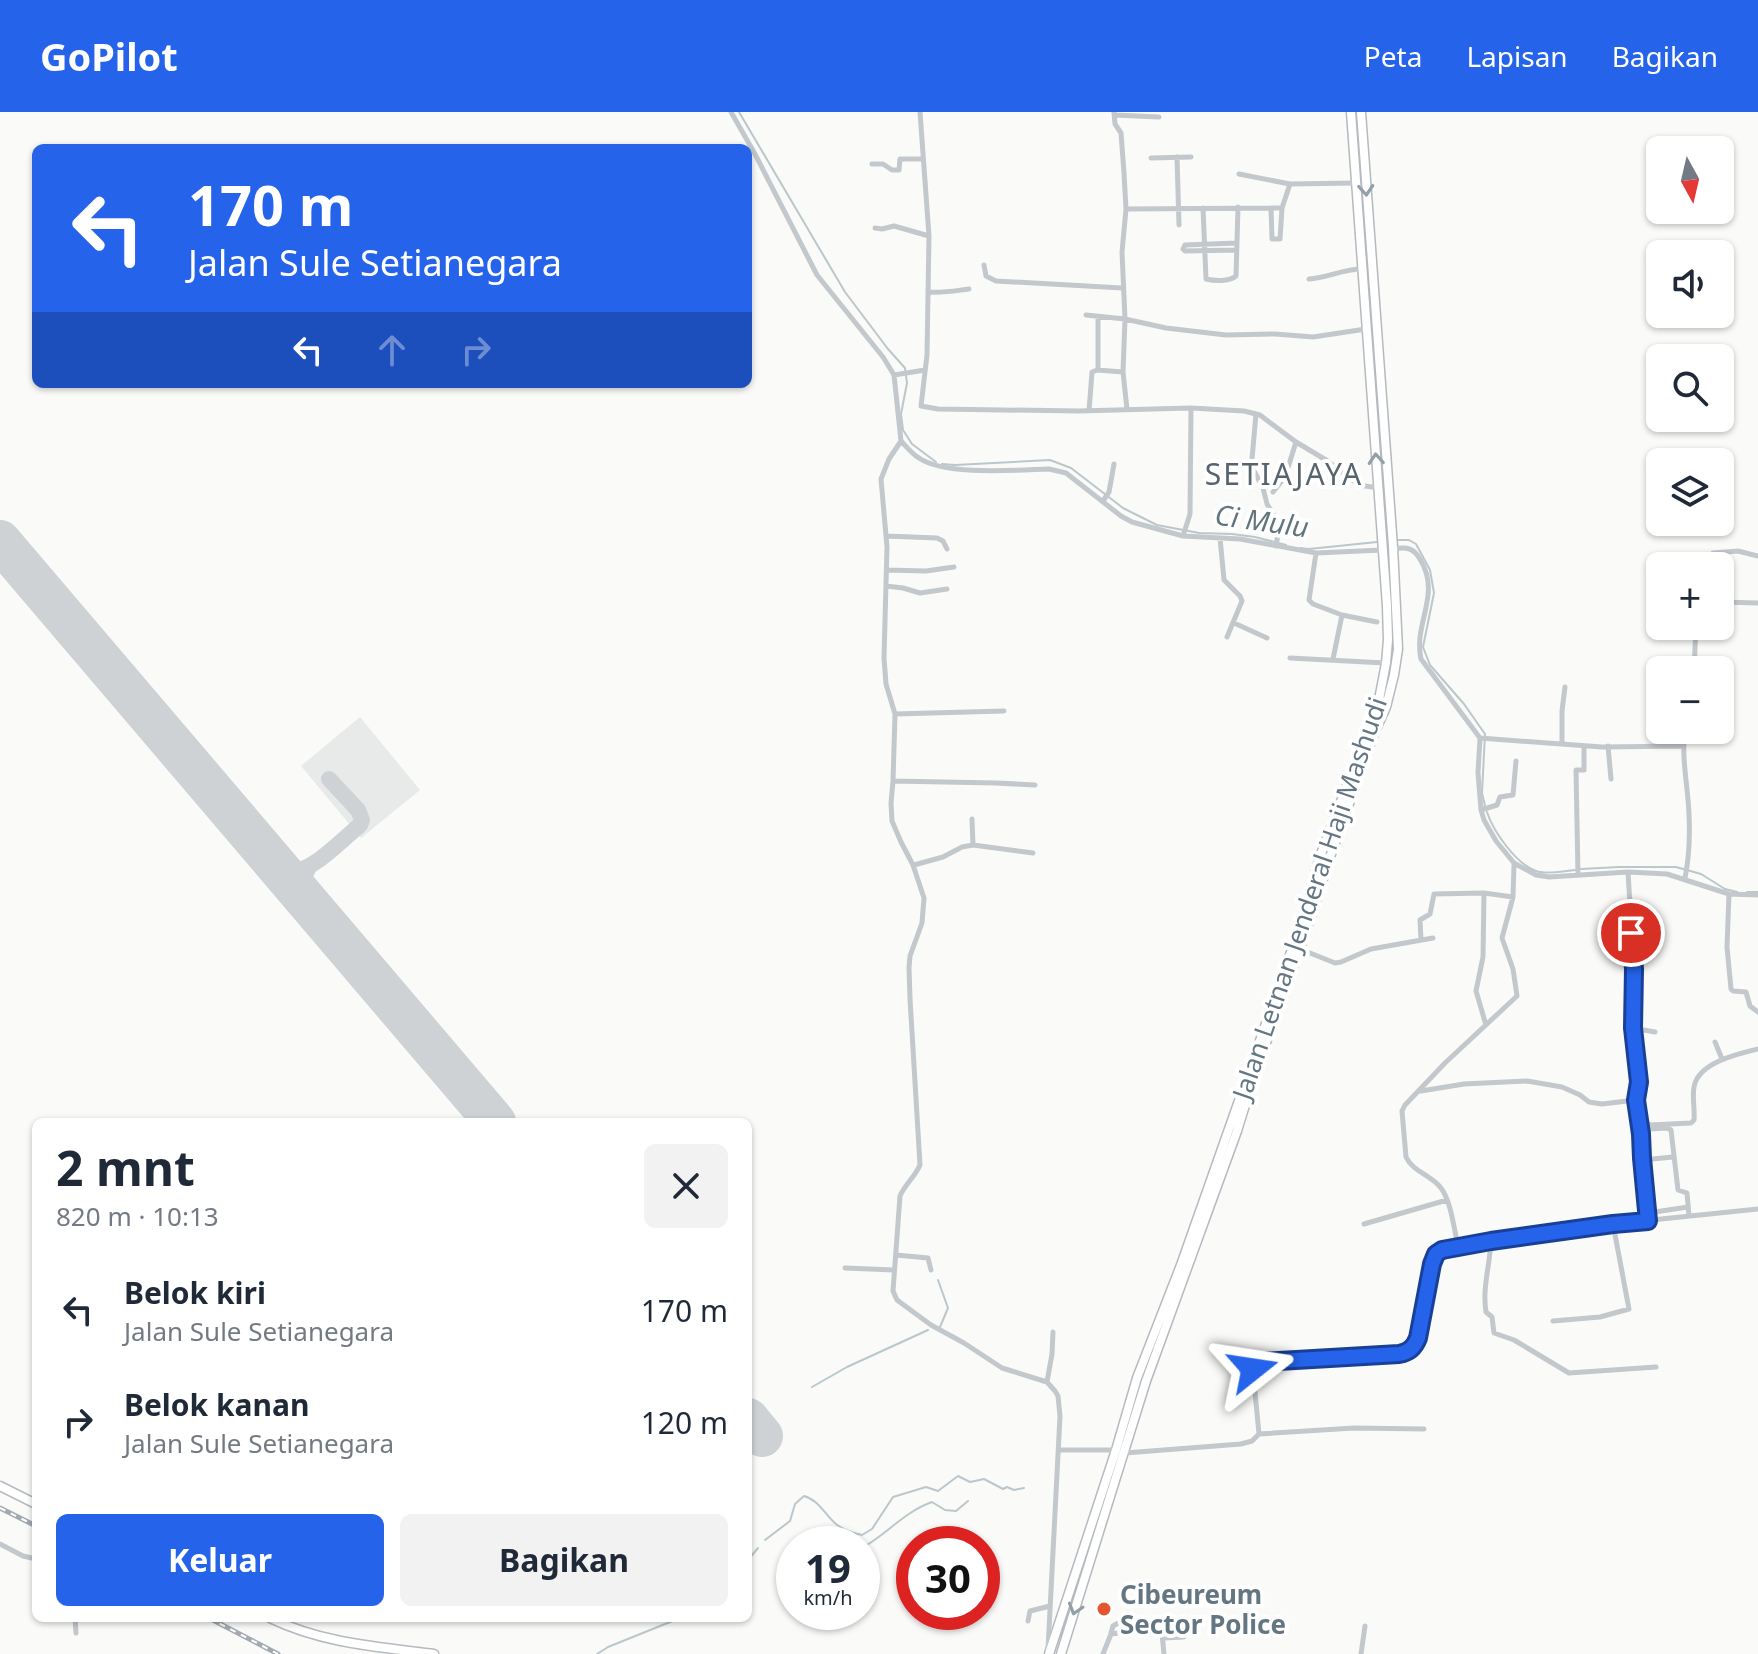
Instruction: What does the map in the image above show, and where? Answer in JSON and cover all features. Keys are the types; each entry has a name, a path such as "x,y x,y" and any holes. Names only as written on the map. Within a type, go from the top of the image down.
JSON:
{"main road":[{"name":"Jalan Letnan Jenderal Haji Mashudi","path":"1351,112 1382,537 1388,549"},
{"name":"Jalan Letnan Jenderal Haji Mashudi","path":"1061,1654 1098,1520 1181,1265 1386,707 1394,675 1398,649 1388,549 1393,535 1361,112"},
{"name":"Jalan Letnan Jenderal Haji Mashudi","path":"1142,1380 1237,1131 1299,948 1321,854 1378,705 1386,663 1390,588"},
{"path":"0,1486 32,1502"},
{"name":"Jalan Letnan Jenderal Haji Mashudi","path":"1048,1654 1098,1520"},
{"path":"279,1622 322,1638 434,1654"}],"street":[{"path":"731,112 749,144"},
{"path":"930,112 920,113 929,236 927,355 920,403 925,408 1234,410 1256,414 1359,485 1378,488"},
{"path":"1127,409 1123,372 1125,319 1122,288 1126,209 1122,142 1114,114 1159,117"},
{"path":"752,150 817,275 894,375 901,441 881,479 887,570 885,671 895,714 891,803 894,827 913,865 924,898 924,909 909,968 920,1165 900,1196 893,1291 896,1298 931,1325 1002,1368 1047,1382 1059,1400 1048,1654"},
{"path":"1177,157 1179,225"},
{"path":"1151,158 1191,157"},
{"path":"872,164 899,170 900,159 923,159"},
{"path":"1239,174 1290,184 1355,183"},
{"path":"1271,208 1272,239 1280,239 1282,208 1290,184"},
{"path":"1203,208 1206,278 1211,280 1235,278 1238,207"},
{"path":"1126,209 1282,208"},
{"path":"875,228 894,226 929,236"},
{"path":"1204,246 1237,246"},
{"path":"984,265 986,276 996,281 1122,288"},
{"path":"1309,279 1347,269 1362,269"},
{"path":"928,292 969,289"},
{"path":"1086,315 1226,335 1313,337 1366,329"},
{"path":"1097,370 1098,317"},
{"path":"894,375 925,370"},
{"path":"1089,411 1092,372 1123,372"},
{"path":"1184,534 1190,507 1191,408"},
{"path":"1256,414 1253,469 1276,519 1277,543"},
{"path":"901,441 922,460 951,468 968,471 1061,471 1106,497 1132,522 1184,534 1277,543 1316,553 1388,549 1415,551 1426,571 1430,592 1418,643 1421,659 1480,738 1478,773 1484,820 1514,863 1541,876 1686,872 1729,894 1758,895"},
{"path":"1273,492 1285,477 1296,442"},
{"path":"1106,497 1114,464"},
{"path":"886,536 937,538 943,541 947,549"},
{"path":"1217,539 1225,583 1242,598 1242,605 1227,637"},
{"path":"1726,552 1738,551 1758,556"},
{"path":"1316,553 1309,600 1342,615 1377,622"},
{"path":"887,570 926,571 954,567"},
{"path":"886,586 920,593 947,589"},
{"path":"1734,602 1758,603"},
{"path":"1333,659 1342,615"},
{"path":"1234,623 1267,638"},
{"path":"1290,658 1386,663"},
{"path":"1562,744 1565,687"},
{"path":"895,714 1004,711"},
{"path":"1480,738 1584,746 1683,746 1689,814 1686,872"},
{"path":"1578,874 1576,770 1584,770 1584,746"},
{"path":"1608,746 1611,779"},
{"path":"1482,809 1497,805 1500,797 1513,795 1516,761"},
{"path":"893,781 1035,785"},
{"path":"972,819 973,845"},
{"path":"913,865 973,845 1033,853"},
{"path":"1458,1246 1447,1200 1438,1185 1409,1163 1406,1157 1402,1111 1445,1063 1517,996 1513,969 1502,938 1513,897 1514,863"},
{"path":"1628,872 1634,969 1633,1028 1639,1082 1636,1100 1648,1221"},
{"path":"1421,940 1419,921 1430,914 1433,894 1484,893 1513,897"},
{"path":"1484,893 1483,957 1476,994 1486,1025"},
{"path":"1729,894 1727,939 1731,989 1746,992 1750,1006 1758,1012"},
{"path":"1299,948 1335,963 1367,950 1433,938"},
{"path":"1633,1028 1655,1032"},
{"path":"1715,1042 1722,1059"},
{"path":"1640,1120 1650,1125 1691,1123 1695,1114 1694,1085 1702,1073 1722,1059 1758,1049"},
{"path":"1420,1091 1511,1080 1562,1087 1589,1102 1602,1104 1636,1100"},
{"path":"1649,1129 1669,1128 1672,1132 1678,1190 1687,1193 1689,1216"},
{"path":"1649,1194 1647,1162 1673,1157"},
{"path":"1364,1224 1447,1200"},
{"path":"1648,1213 1688,1207"},
{"path":"1259,1434 1253,1374 1256,1364 1409,1351 1418,1338 1435,1256 1442,1250 1613,1224 1758,1209"},
{"path":"1553,1321 1600,1317 1630,1308 1613,1224"},
{"path":"1491,1241 1485,1300 1486,1312 1492,1317 1495,1334 1514,1340 1569,1373 1656,1367"},
{"path":"896,1255 928,1258 931,1270"},
{"path":"845,1268 894,1270"},
{"path":"1047,1382 1053,1332"},
{"path":"1059,1450 1120,1452 1241,1444 1252,1441 1259,1434 1354,1428 1424,1429"},
{"path":"0,1544 32,1558"},
{"path":"1028,1621 1030,1611 1050,1606"},
{"path":"75,1622 76,1633"},
{"path":"1361,1654 1365,1626"},
{"path":"1103,1654 1111,1634 1150,1629 1160,1632 1164,1654"},
{"path":"1163,1638 1184,1637"}],"shaded area":[{"path":"360,717 420,790 361,838 301,766"}],"waterway":[{"name":"Ci Mulu","path":"739,112 845,292 905,368 907,383 901,414 903,430 912,444 936,462"},
{"name":"Ci Mulu","path":"942,464 1050,460 1071,468 1123,508 1157,525 1199,533 1255,537 1286,545"},
{"name":"Ci Mulu","path":"1396,540 1409,540 1416,544 1430,570 1434,593 1423,647 1430,665 1485,734 1482,793 1485,806"},
{"name":"Ci Mulu","path":"1300,548 1377,542"},
{"name":"Ci Mulu","path":"1487,812 1506,846 1528,867 1545,873 1575,870"},
{"name":"Ci Mulu","path":"1581,869 1676,867 1701,874 1725,889 1737,892"},
{"name":"Ci Mulu","path":"1747,892 1758,892"},
{"path":"938,1280 948,1308 940,1327"},
{"path":"812,1387 847,1367 928,1330"},
{"path":"765,1540 790,1521 795,1504 804,1496 818,1504 839,1526 862,1535 872,1529 893,1497 926,1487 938,1491 958,1476 970,1482 984,1479 1003,1489 1024,1488"},
{"path":"880,1536 904,1517 932,1502 945,1510 956,1511 968,1501"},
{"path":"752,1555 758,1548"},
{"path":"597,1654 670,1622"}],"taxiway":[{"path":"276,865 290,871 303,869 320,859 360,825 362,820 358,810 329,779"},
{"path":"306,900 303,883 309,867"}],"runway":[{"path":"0,541 492,1118"},
{"path":"752,1424 762,1436"}],"railway":[{"path":"0,1508 32,1524"},
{"path":"217,1622 278,1654"}],"place":[{"name":"Cibeureum Sector Police","path":"1104,1609"}],"district":[{"name":"SETIAJAYA","path":"1284,473"}],"route":[{"path":"1253,1369 1261,1362 1409,1351 1418,1338 1432,1264 1438,1251 1491,1241 1648,1221 1636,1100 1639,1082 1633,1028 1631,933"}]}
